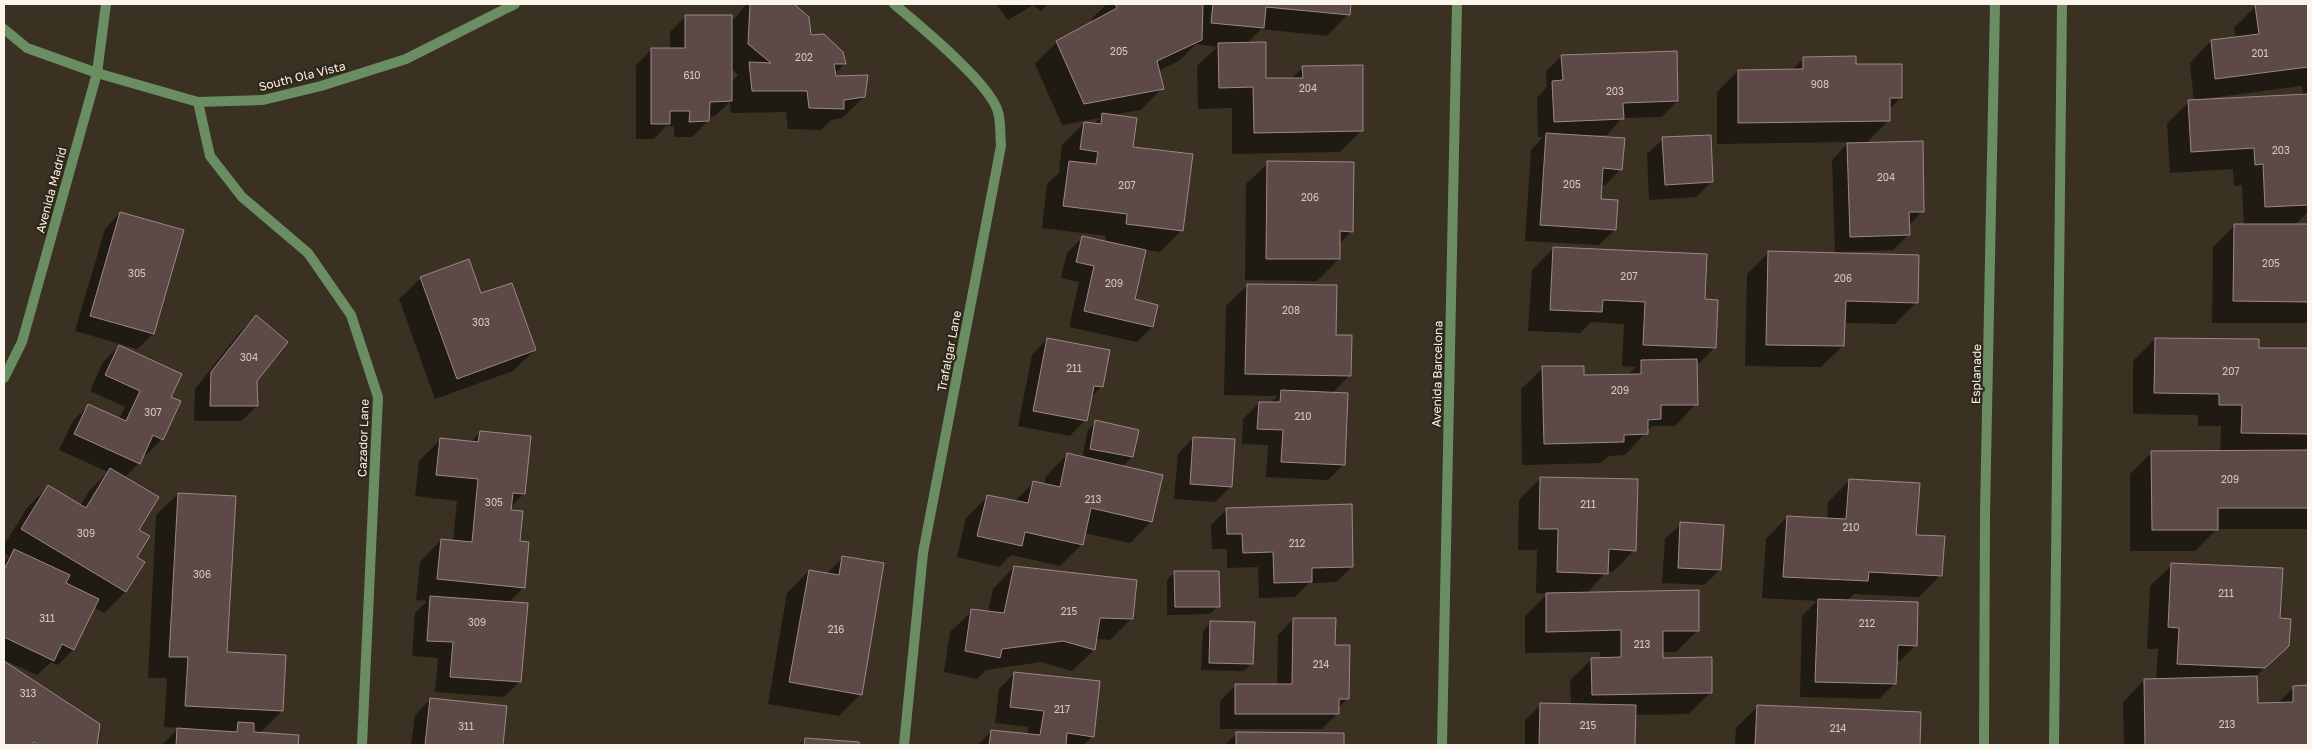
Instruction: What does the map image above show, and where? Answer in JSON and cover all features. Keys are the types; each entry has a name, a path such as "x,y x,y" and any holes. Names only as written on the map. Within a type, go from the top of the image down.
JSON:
{"street":[{"name":"Avenida Madrid","path":"4,378 22,342 98,73 106,4"},
{"name":"South Ola Vista","path":"4,29 27,48 98,73 198,102 263,100 321,86 406,59 515,4"},
{"name":"Trafalgar Lane","path":"894,4 933,36 980,84 998,110 1001,146 923,553 904,745"},
{"name":"Avenida Barcelona","path":"1442,745 1457,4"},
{"name":"Esplanade","path":"1984,745 1986,503 1995,4"},
{"path":"2054,745 2062,4"},
{"name":"Cazador Lane","path":"198,102 210,156 242,198 308,253 352,316 378,397 362,745"}],"building":[{"path":"750,4 794,4 809,17 811,35 824,34 843,52 846,64 834,64 836,76 868,75 865,97 844,100 844,109 809,108 807,91 752,91 749,62 771,63 748,44"},
{"path":"1115,4 1203,4 1202,40 1157,61 1164,89 1084,104 1056,41 1117,8"},
{"path":"1213,4 1351,4 1350,15 1266,7 1264,28 1211,23"},
{"path":"2308,4 2308,67 2215,79 2211,40 2259,34 2255,5"},
{"path":"685,15 732,15 732,101 710,102 709,121 689,122 690,111 670,111 670,124 651,124 651,48 685,48"},
{"path":"1266,42 1266,78 1303,78 1302,66 1363,65 1363,131 1254,133 1253,87 1219,88 1218,43"},
{"path":"1677,51 1678,101 1623,103 1624,119 1554,122 1552,81 1563,80 1561,55"},
{"path":"1856,56 1856,64 1902,64 1902,98 1890,98 1890,121 1738,123 1738,70 1803,69 1803,57"},
{"path":"2308,94 2308,205 2265,207 2263,164 2255,165 2254,148 2191,152 2188,100"},
{"path":"1102,113 1137,118 1133,147 1193,154 1183,231 1126,224 1127,214 1063,206 1069,161 1096,164 1098,152 1080,149 1084,122 1101,124"},
{"path":"1546,133 1625,138 1622,170 1603,168 1601,199 1618,200 1616,230 1540,225"},
{"path":"1711,135 1713,182 1665,185 1662,137"},
{"path":"1923,141 1924,212 1909,212 1910,235 1850,237 1847,143"},
{"path":"1267,161 1354,162 1353,232 1340,231 1340,259 1266,259"},
{"path":"120,212 184,230 154,334 90,316"},
{"path":"2234,224 2308,224 2308,302 2233,301"},
{"path":"1082,236 1146,250 1135,299 1158,305 1153,327 1084,311 1094,266 1076,262"},
{"path":"1553,247 1707,254 1705,299 1718,300 1716,348 1643,345 1645,302 1603,300 1602,312 1550,310"},
{"path":"1768,251 1919,255 1918,303 1846,301 1844,346 1766,345"},
{"path":"469,259 481,293 512,283 536,350 457,379 420,277"},
{"path":"1247,284 1337,285 1336,335 1352,335 1351,376 1245,374"},
{"path":"256,315 288,342 257,381 258,406 210,406 211,372"},
{"path":"1047,338 1110,350 1103,387 1094,386 1087,421 1033,411"},
{"path":"2155,338 2259,339 2259,348 2308,348 2308,434 2241,433 2242,405 2219,405 2219,394 2154,393"},
{"path":"119,345 182,374 171,397 181,401 163,440 153,435 140,464 74,434 88,404 126,421 140,391 105,375"},
{"path":"1697,359 1698,405 1661,405 1661,419 1648,420 1648,434 1624,435 1624,442 1544,444 1542,366 1584,366 1584,375 1641,374 1641,360"},
{"path":"1281,390 1348,393 1345,465 1281,462 1283,430 1257,429 1259,402 1280,402"},
{"path":"1095,420 1139,430 1133,457 1090,449"},
{"path":"480,431 531,436 525,494 513,493 511,510 523,511 520,541 529,542 525,588 437,579 441,539 472,542 478,479 436,475 440,438 478,442"},
{"path":"1193,437 1235,439 1232,487 1190,484"},
{"path":"2308,450 2308,508 2218,508 2218,530 2152,530 2151,451"},
{"path":"1067,453 1163,475 1152,522 1091,508 1083,545 1025,532 1022,546 977,536 987,495 1028,503 1033,481 1060,487"},
{"path":"110,468 159,497 139,530 150,536 137,557 145,562 126,592 21,529 48,485 86,508"},
{"path":"1540,477 1638,479 1636,551 1609,549 1608,574 1557,572 1558,529 1539,529"},
{"path":"1849,479 1920,483 1916,535 1945,536 1942,576 1869,572 1868,581 1783,577 1787,516 1846,519"},
{"path":"178,493 236,496 227,652 286,655 283,711 185,706 188,657 169,657"},
{"path":"1352,504 1353,567 1312,568 1312,582 1274,583 1273,552 1243,553 1242,534 1227,534 1226,508"},
{"path":"1680,522 1724,525 1721,570 1678,568"},
{"path":"14,549 70,575 66,583 99,599 74,650 62,644 54,661 4,637 4,570"},
{"path":"842,556 884,563 862,695 789,682 809,570 839,575"},
{"path":"2171,563 2283,568 2280,618 2291,619 2289,646 2265,668 2177,664 2179,628 2168,627"},
{"path":"1014,566 1137,580 1133,619 1100,618 1095,650 1063,641 1002,649 1000,658 965,651 971,609 1004,613"},
{"path":"1174,571 1219,571 1220,607 1175,607"},
{"path":"1699,590 1699,631 1663,631 1663,658 1712,657 1712,693 1592,695 1591,658 1621,657 1621,630 1546,632 1546,593"},
{"path":"430,596 528,603 521,682 450,677 453,642 427,641"},
{"path":"1818,599 1918,602 1917,646 1898,645 1896,684 1815,682"},
{"path":"1293,618 1336,618 1335,645 1350,645 1349,699 1339,699 1339,714 1235,714 1235,684 1292,684"},
{"path":"1210,621 1255,622 1253,664 1209,663"},
{"path":"4,661 100,724 97,745 38,745 34,742 32,745 4,745"},
{"path":"1014,672 1100,681 1094,737 1067,733 1066,745 989,745 991,730 1040,735 1044,711 1010,707"},
{"path":"2257,676 2258,703 2293,702 2293,686 2308,685 2308,745 2145,745 2144,679"},
{"path":"430,698 507,706 503,745 425,745"},
{"path":"1540,703 1636,705 1635,745 1539,745"},
{"path":"1757,705 1921,712 1920,745 1755,745"},
{"path":"238,722 254,723 254,732 299,735 298,745 176,745 177,728 237,732"},
{"path":"1236,732 1344,733 1344,745 1236,745"},
{"path":"805,738 859,742 859,745 804,745"}]}
